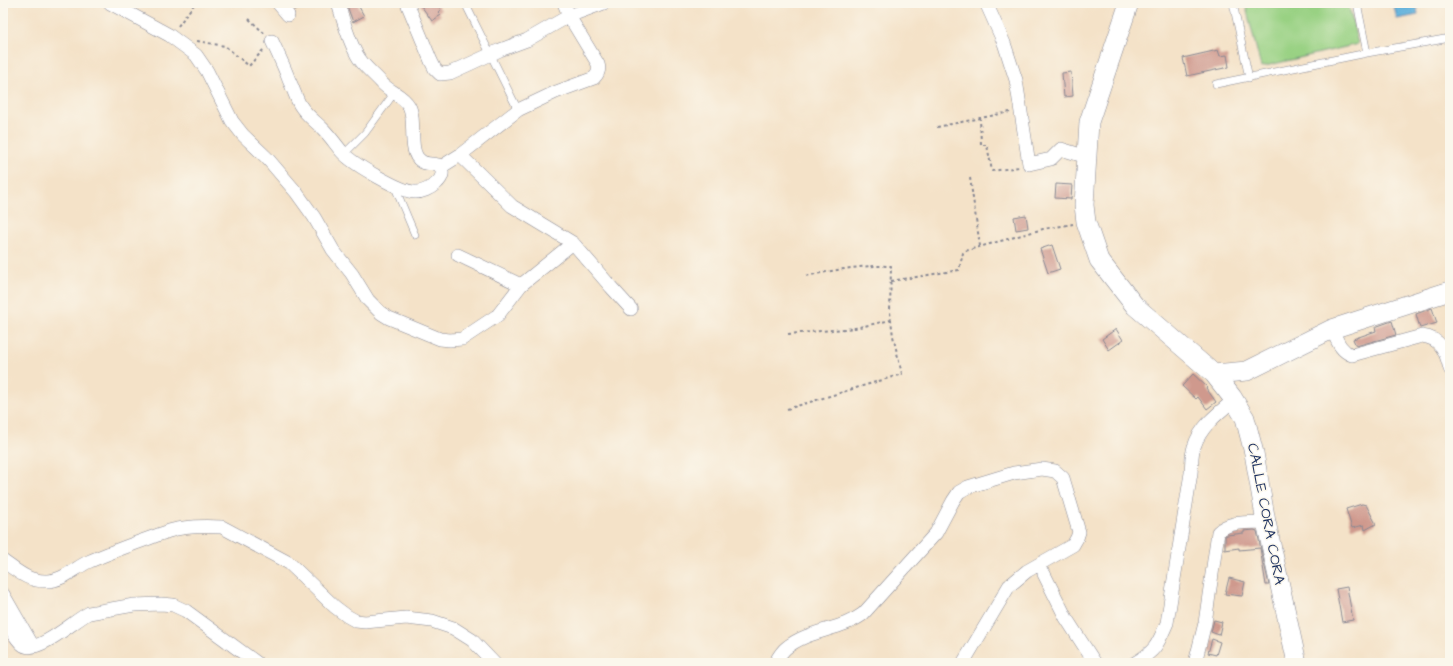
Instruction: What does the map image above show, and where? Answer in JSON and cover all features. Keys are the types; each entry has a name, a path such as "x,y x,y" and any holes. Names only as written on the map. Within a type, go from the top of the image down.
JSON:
{"street":[{"path":"110,3 169,35 196,55 208,71 232,121 243,135 267,158 296,192 314,217 333,250 352,274 368,300 381,313 399,323 445,340 455,340 468,336 498,315 521,285 573,243"},
{"path":"278,3 288,15"},
{"path":"272,41 300,105 344,154 394,185 411,192 424,191 441,178 443,172 441,167 436,164 424,163 417,158 414,149 412,113 407,102 382,84 357,56 338,3"},
{"path":"407,3 431,61 435,69 440,74 450,73 490,54 527,40 569,16 604,3"},
{"path":"441,167 460,155 518,110 556,92 594,78 597,75 599,69 598,64 569,16 564,3"},
{"name":"CALLE CORA CORA","path":"1129,3 1089,122 1084,205 1086,222 1099,260 1135,306 1214,374 1233,398 1245,418 1297,663"},
{"path":"987,5 1004,43 1016,80 1029,164 1051,159 1061,149 1087,156"},
{"path":"460,155 512,206 573,243 631,309"},
{"path":"458,255 521,285"},
{"path":"1214,374 1247,371 1332,329 1450,290"},
{"path":"1332,329 1340,348 1346,353 1352,355 1422,336 1428,337 1439,342 1448,358 1450,369"},
{"path":"1135,663 1149,654 1158,644 1167,624 1192,472 1193,448 1199,435 1213,417 1233,398 1247,371"},
{"path":"775,663 786,648 811,634 854,621 863,614 936,533 959,492 1014,473 1042,469 1055,471 1063,478 1078,532 1077,538 1073,545 1027,571 1009,586 963,663"},
{"path":"1195,663 1205,623 1218,532 1221,528 1230,524 1266,522"},
{"path":"3,561 26,577 37,581 47,582 57,580 88,562 169,531 212,526 222,527 289,563 335,607 356,621 365,622 406,618 432,621 453,628 472,640 494,663"},
{"path":"1044,574 1066,618 1094,663"},
{"path":"3,594 32,647"},
{"path":"3,619 21,644 32,647 48,640 88,613 134,605 173,605 186,611 257,663"}],"lane":[{"path":"465,3 518,110"},
{"path":"1233,3 1249,78"},
{"path":"1357,3 1367,54"},
{"path":"1216,84 1450,38"},
{"path":"344,154 365,133 395,92"},
{"path":"394,185 415,235"}],"path":[{"path":"183,30 177,27 194,3"},
{"path":"193,38 198,42 225,46 249,66 272,41 249,19"},
{"path":"937,127 1017,110"},
{"path":"980,117 981,145 987,145 992,171 1019,167"},
{"path":"970,178 980,247"},
{"path":"891,281 959,270 962,253 965,251 1043,229 1077,223"},
{"path":"787,409 902,374 890,320 891,266 873,265 851,267 806,276"},
{"path":"788,334 855,328 890,320"}],"green space":[{"path":"1245,3 1348,3 1358,44 1261,67"}],"water":[{"path":"1393,3 1416,3 1418,15 1397,19"}],"building":[{"path":"288,3 308,3 294,10"},
{"path":"346,3 357,3 364,16 353,22"},
{"path":"419,3 436,3 441,10 438,12 441,15 432,21"},
{"path":"1218,50 1220,56 1227,55 1229,67 1187,76 1183,58"},
{"path":"1071,72 1073,96 1064,97 1062,73"},
{"path":"1056,184 1072,185 1071,199 1055,198"},
{"path":"1026,215 1028,228 1016,230 1014,217"},
{"path":"1052,245 1060,269 1048,273 1040,249"},
{"path":"1432,308 1437,323 1420,328 1416,314"},
{"path":"1392,321 1396,335 1356,346 1353,339 1376,331 1375,327"},
{"path":"1116,329 1123,340 1109,350 1102,339"},
{"path":"1193,374 1207,387 1206,388 1216,402 1207,409 1198,397 1196,399 1182,386"},
{"path":"1362,504 1366,505 1376,524 1365,530 1364,525 1352,528 1346,509"},
{"path":"1254,530 1257,531 1269,585 1266,585 1260,548 1225,550 1225,536"},
{"path":"1229,578 1245,582 1242,596 1225,594"},
{"path":"1347,587 1353,620 1342,622 1336,589"},
{"path":"1214,620 1222,622 1219,635 1211,632"},
{"path":"1212,639 1220,642 1216,655 1208,653"}]}
